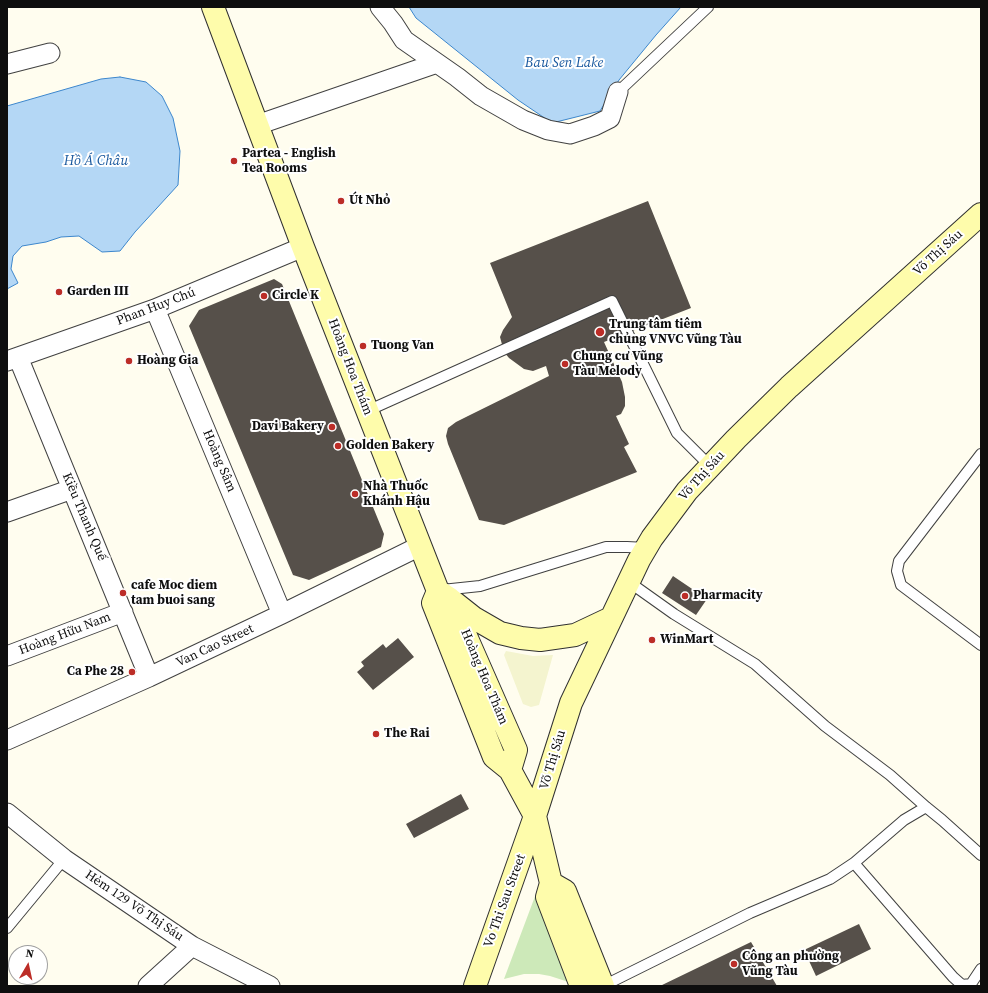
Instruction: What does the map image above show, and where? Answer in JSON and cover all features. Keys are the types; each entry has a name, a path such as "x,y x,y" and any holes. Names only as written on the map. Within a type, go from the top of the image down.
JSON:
{"main road":[{"name":"Hoàng Hoa Thám","path":"213,7 420,546 444,595 433,603 494,757 510,770 535,816 551,883 547,897 581,986"},
{"name":"Võ Thị Sáu","path":"535,816 571,703 639,560 652,538 686,491 789,387 981,214"},
{"path":"444,595 474,618 500,633 521,638 540,640 575,635 611,618"},
{"name":"Vo Thi Sau Street","path":"475,986 535,816"},
{"path":"551,883 565,891 603,986"}],"street":[{"path":"380,7 404,40 457,77 481,96 523,120 548,130 570,134 594,126 610,118 618,92"},
{"path":"7,64 50,53"},
{"path":"258,125 437,63"},
{"name":"Phan Huy Chú","path":"13,359 155,309 304,247"},
{"name":"Hoàng Sâm","path":"155,309 282,614"},
{"name":"Kiều Thanh Quế","path":"13,359 72,489 149,677"},
{"path":"7,512 72,489"},
{"name":"Van Cao Street","path":"7,740 149,677 420,546"},
{"name":"Hoàng Hữu Nam","path":"7,656 123,612"},
{"name":"Hẻm 129 Võ Thị Sáu","path":"7,813 64,859 192,946 270,986"},
{"path":"148,986 192,946"}],"lane":[{"path":"618,92 708,7"},
{"path":"367,411 612,301 677,433 710,466"},
{"path":"981,454 899,561 897,571 901,585 981,645"},
{"path":"444,595 480,586 606,546 646,548"},
{"path":"629,582 674,614 754,664 825,726 890,775 981,855"},
{"path":"603,986 750,913 830,879 854,863 904,820 926,807"},
{"path":"7,928 64,859"},
{"path":"854,863 953,978 963,986 971,984 981,970"}],"green space":[{"path":"506,651 533,656 553,655 539,705 531,707 523,704 504,655"},
{"path":"540,883 581,986 539,974 524,974 504,979"}],"water":[{"name":"Bau Sen Lake","path":"409,7 681,7 619,80 600,111 552,123 518,100 416,18"},
{"name":"Hồ Á Châu","path":"120,77 146,82 162,96 173,118 180,151 178,185 135,232 120,251 102,252 79,236 61,237 46,242 22,246 13,256 11,269 18,283 7,289 7,106 101,79"}],"building":[{"name":"Chung cư Vũng Tàu Melody","path":"648,201 691,308 604,342 622,382 625,406 621,414 616,416 629,444 624,447 637,472 504,525 479,520 448,444 446,436 448,428 456,422 549,376 546,366 533,371 524,369 509,358 504,352 500,337 512,317 490,263"},
{"path":"274,279 282,284 384,534 381,547 309,580 293,575 189,326 199,310"},
{"name":"Pharmacity","path":"673,576 707,599 696,615 662,593"},
{"path":"398,638 414,657 373,690 357,672 364,666 361,662 383,644 386,648"},
{"path":"461,794 469,809 414,838 406,824"},
{"path":"859,924 871,949 816,976 804,950"},
{"name":"Công an phường Vũng Tàu","path":"751,942 777,986 660,986"}],"place":[{"name":"Partea - English Tea Rooms","path":"234,161"},
{"name":"Út Nhỏ","path":"341,201"},
{"name":"Garden III","path":"59,292"},
{"name":"Circle K","path":"264,296"},
{"name":"Trung tâm tiêm chủng VNVC Vũng Tàu","path":"600,332"},
{"name":"Tuong Van","path":"363,346"},
{"name":"Hoàng Gia","path":"129,361"},
{"name":"Chung cư Vũng Tàu Melody","path":"565,364"},
{"name":"Davi Bakery","path":"332,427"},
{"name":"Golden Bakery","path":"338,446"},
{"name":"Nhà Thuốc Khánh Hậu","path":"355,494"},
{"name":"cafe Moc diem tam buoi sang","path":"123,593"},
{"name":"Pharmacity","path":"685,596"},
{"name":"WinMart","path":"652,640"},
{"name":"Ca Phe 28","path":"132,672"},
{"name":"The Rai","path":"376,734"},
{"name":"Công an phường Vũng Tàu","path":"734,964"}]}
